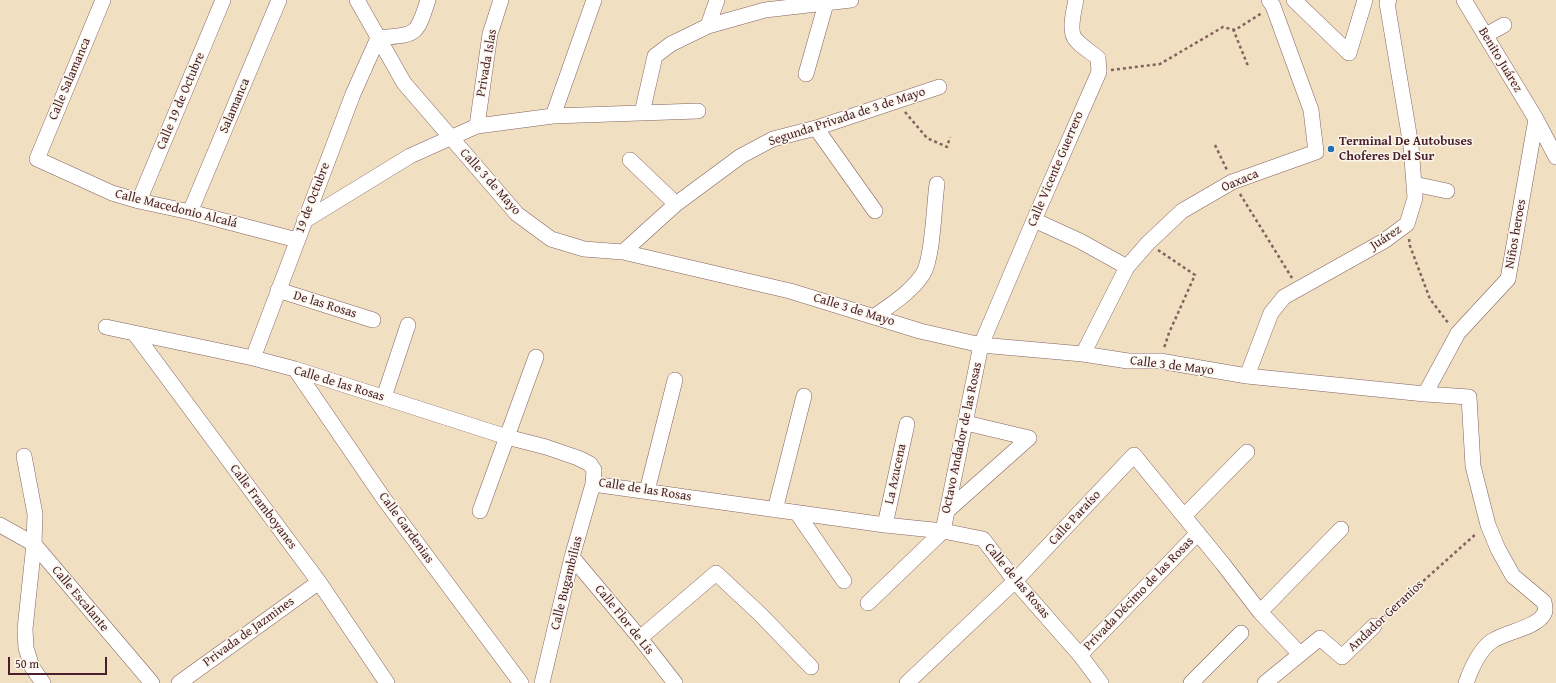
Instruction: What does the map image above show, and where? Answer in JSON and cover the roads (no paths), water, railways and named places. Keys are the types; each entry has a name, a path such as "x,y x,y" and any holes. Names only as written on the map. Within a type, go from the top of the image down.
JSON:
{"street":[{"name":"Calle Salamanca","path":"37,159 103,0"},
{"name":"Calle 19 de Octubre","path":"139,201 223,0"},
{"name":"Salamanca","path":"190,212 279,0"},
{"name":"Calle 3 de Mayo","path":"357,0 404,83 516,214 551,239 584,249 623,252 790,291 920,331 982,345 1083,354 1128,360 1160,361 1247,376 1469,397 1472,466 1488,525 1498,549 1513,576 1544,602 1544,613 1538,621 1492,641 1479,655 1466,683"},
{"path":"378,38 412,33 417,29 422,21 428,0"},
{"name":"Privada Islas","path":"477,126 490,34 501,0"},
{"path":"553,116 594,0"},
{"path":"708,26 717,0"},
{"path":"642,113 655,56 671,44 708,26 765,10 827,1 851,0"},
{"name":"Calle Vicente Guerrero","path":"982,345 1034,220 1099,72 1098,58 1076,40 1072,34 1073,12 1076,0"},
{"path":"1294,0 1349,53 1365,0"},
{"name":"Juárez","path":"1247,376 1271,313 1284,297 1384,241 1407,224 1415,198 1411,146 1388,4 1389,0"},
{"name":"Benito Juárez","path":"1464,0 1536,119 1556,157"},
{"path":"806,74 827,1"},
{"name":"Oaxaca","path":"1083,354 1127,267 1148,243 1182,211 1232,182 1316,152 1311,110 1271,3"},
{"path":"1486,35 1504,25"},
{"name":"19 de Octubre","path":"253,358 353,94 378,38"},
{"name":"Segunda Privada de 3 de Mayo","path":"623,252 676,204 747,153 773,139 816,128 939,87"},
{"path":"304,221 410,156 477,126 553,116 698,111"},
{"name":"Niños heroes","path":"1425,394 1458,333 1508,279 1536,119"},
{"path":"816,128 875,211"},
{"name":"Calle Macedonio Alcalá","path":"37,159 112,193 297,240"},
{"path":"630,160 676,204"},
{"path":"875,316 909,291 924,273 929,254 937,184"},
{"path":"1414,184 1447,191"},
{"path":"1034,220 1080,241 1127,267"},
{"name":"De las Rosas","path":"278,290 373,320"},
{"path":"384,397 408,325"},
{"name":"Calle de las Rosas","path":"106,327 253,358 295,369 507,437 578,458 590,464 594,470 594,484 885,525 943,531 983,540 1015,581 1080,654 1101,683"},
{"name":"Calle Framboyanes","path":"135,334 318,582 388,683"},
{"name":"Octavo Andador de las Rosas","path":"943,531 982,345"},
{"path":"480,510 536,357"},
{"name":"Calle Gardenias","path":"295,369 384,499 521,683"},
{"path":"647,491 676,380"},
{"path":"775,510 804,396"},
{"path":"947,511 1029,438 966,423"},
{"name":"La Azucena","path":"885,525 907,424"},
{"path":"1247,452 1184,516 1260,612 1299,654"},
{"path":"24,456 35,514 34,544 25,629 26,648 32,667 42,683"},
{"name":"Calle Paraíso","path":"907,683 1015,581 1134,456 1184,516"},
{"name":"Calle Bugambilias","path":"542,683 572,557 594,484"},
{"path":"797,513 844,581"},
{"name":"Calle Escalante","path":"0,525 34,544 152,683"},
{"path":"1260,612 1341,529"},
{"path":"868,603 943,531"},
{"name":"Privada Décimo de las Rosas","path":"1080,654 1198,533"},
{"name":"Calle Flor de Lis","path":"572,557 640,638 675,683"},
{"path":"640,638 716,573 760,614 811,667"},
{"name":"Privada de Jazmines","path":"179,683 318,582"},
{"name":"Andador Geranios","path":"1265,683 1320,638 1342,657 1374,626"},
{"path":"1191,683 1241,633"}],"place":[{"name":"Terminal De Autobuses Choferes Del Sur","path":"1331,149"}]}
